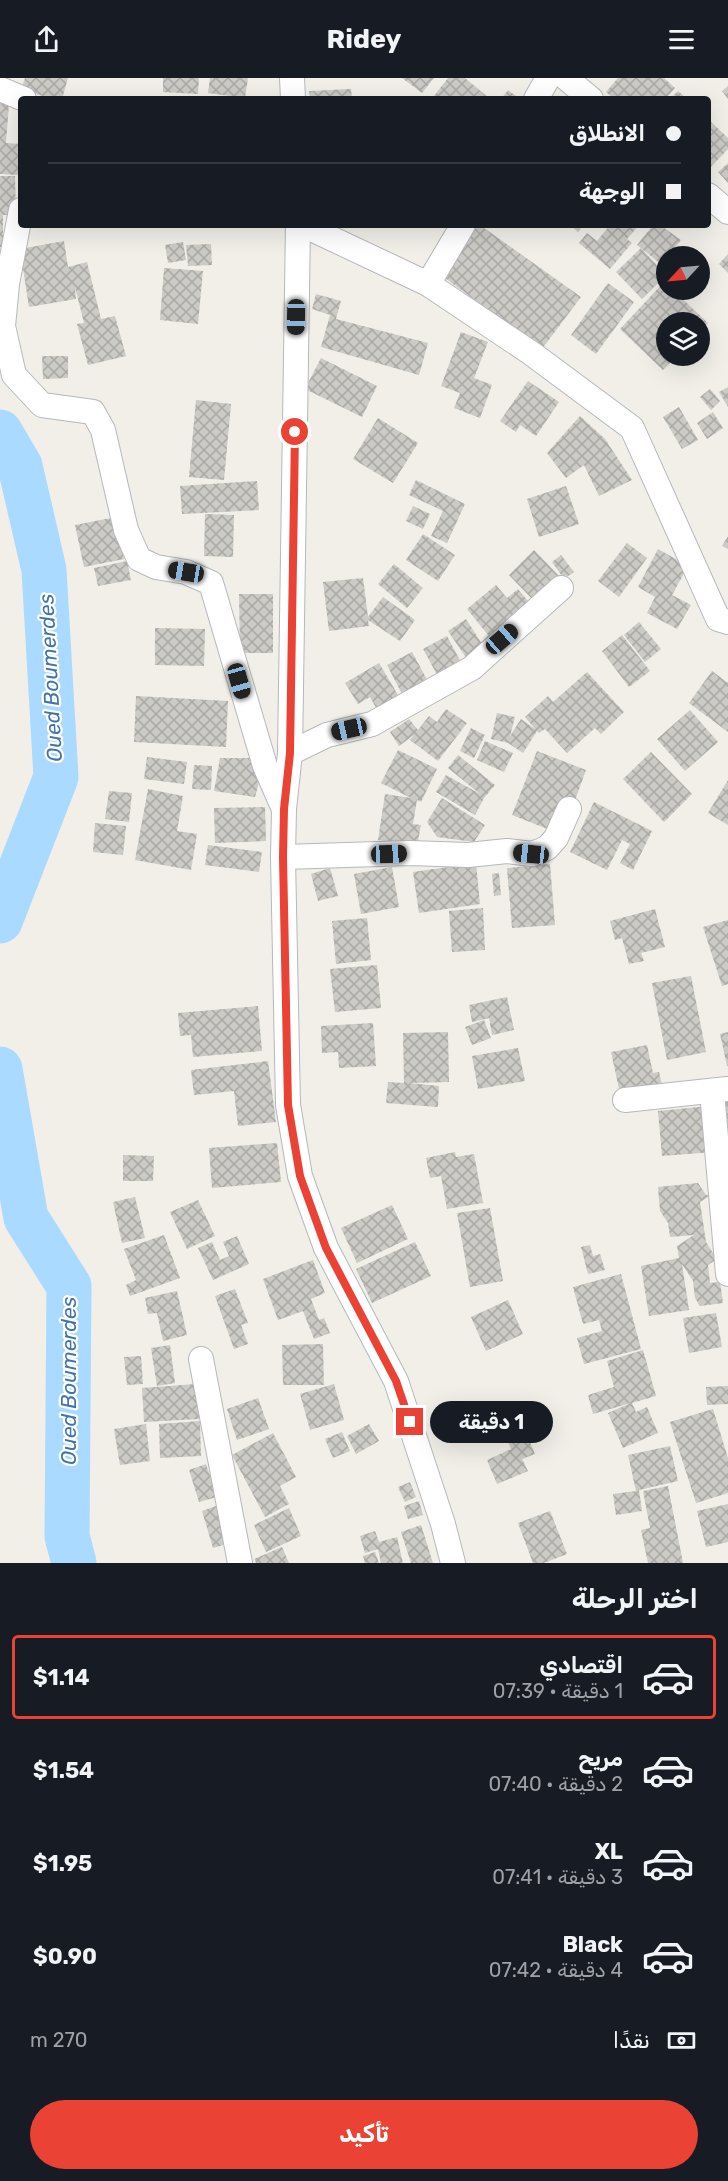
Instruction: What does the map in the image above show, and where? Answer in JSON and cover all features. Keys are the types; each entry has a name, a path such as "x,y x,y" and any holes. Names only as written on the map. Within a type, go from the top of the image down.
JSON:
{"street":[{"path":"292,78 293,96"},
{"path":"538,96 549,78"},
{"path":"566,78 587,96"},
{"path":"0,89 18,96"},
{"path":"711,198 728,212"},
{"path":"18,226 7,284 3,326 14,375 42,405 93,412 103,430 126,530 139,559 156,567 186,572 211,583 265,766 284,809"},
{"path":"298,228 290,753 284,809 283,857 288,1105 300,1176 326,1248 396,1381 443,1524 453,1563"},
{"path":"309,228 428,284 531,353 632,428 718,619 728,622"},
{"path":"428,284 461,228"},
{"path":"290,753 327,735 372,724 472,668 561,588"},
{"path":"283,857 410,853 468,855 507,851 531,854 547,848 556,838 569,809"},
{"path":"625,1100 720,1090 728,1274"},
{"path":"201,1359 240,1563"}],"building":[{"path":"25,78 68,78 63,96 43,96 21,89"},
{"path":"163,78 199,78 198,94 163,92"},
{"path":"210,78 248,78 245,96 208,93"},
{"path":"402,78 434,78 422,93"},
{"path":"448,78 465,78 486,96 434,96"},
{"path":"618,78 664,78 675,88 668,96 611,96 606,92"},
{"path":"728,86 728,99 722,91"},
{"path":"351,89 352,96 310,96 309,91"},
{"path":"508,90 516,96 503,96"},
{"path":"678,91 684,96 673,96"},
{"path":"0,103 9,104 6,143 18,144 18,175 0,174"},
{"path":"711,122 728,138 728,149 711,167"},
{"path":"728,163 728,183 718,172"},
{"path":"0,176 15,176 16,215 3,215 3,247 0,247"},
{"path":"467,228 484,228 581,297 542,349 438,273"},
{"path":"608,228 636,228 627,239 632,243 610,269 579,243 587,233 597,241"},
{"path":"651,228 664,228 681,240 676,246 656,246 656,260 637,245"},
{"path":"64,241 68,267 87,262 101,319 115,316 126,356 88,365 77,324 84,323 75,287 76,299 29,307 20,249"},
{"path":"183,242 186,260 168,263 165,245"},
{"path":"211,244 212,265 188,266 186,245"},
{"path":"641,248 656,264 656,285 642,299 616,272"},
{"path":"728,254 728,273 719,264"},
{"path":"164,268 203,271 198,324 160,320"},
{"path":"608,283 634,302 596,354 571,335"},
{"path":"656,291 656,300 684,300 696,312 656,312 656,363 620,329"},
{"path":"316,294 341,301 336,319 428,343 419,375 321,347 330,315 312,309"},
{"path":"461,332 488,342 474,378 492,385 480,418 454,408 460,393 441,386"},
{"path":"42,356 68,356 68,378 43,379"},
{"path":"321,358 377,386 362,417 305,389"},
{"path":"528,381 559,402 536,436 520,425 516,432 500,421"},
{"path":"728,387 728,407 719,392"},
{"path":"710,389 720,401 711,410 700,397"},
{"path":"196,400 231,404 224,480 189,477"},
{"path":"679,407 698,440 682,449 663,417"},
{"path":"713,412 723,428 707,439 697,423"},
{"path":"580,416 605,439 632,480 599,496 584,465 566,478 547,453"},
{"path":"378,418 418,443 393,483 353,459"},
{"path":"416,480 465,504 447,543 431,536 443,511 409,495"},
{"path":"257,481 259,510 182,514 180,486"},
{"path":"566,486 579,524 539,537 527,499"},
{"path":"413,506 430,514 423,529 406,521"},
{"path":"205,514 234,515 233,557 204,556"},
{"path":"116,517 124,559 84,567 75,525"},
{"path":"423,534 455,555 438,581 406,560"},
{"path":"728,536 728,549 722,546"},
{"path":"627,543 647,558 619,597 598,581"},
{"path":"658,549 688,566 672,595 691,605 677,629 647,613 655,597 638,587"},
{"path":"534,550 560,577 535,602 509,575"},
{"path":"561,555 574,572 564,579 552,562"},
{"path":"127,561 131,580 98,586 94,568"},
{"path":"394,564 423,588 407,608 378,584"},
{"path":"363,578 368,617 383,597 415,620 400,641 368,620 369,626 329,631 323,582"},
{"path":"496,585 507,598 518,589 532,606 492,640 467,609"},
{"path":"239,594 273,594 273,653 240,653"},
{"path":"466,619 486,650 469,662 448,631"},
{"path":"639,622 661,649 645,662 624,635"},
{"path":"155,628 205,629 204,666 155,665"},
{"path":"622,635 650,671 629,687 602,651"},
{"path":"447,636 464,668 440,680 423,649"},
{"path":"412,652 430,685 404,698 387,665"},
{"path":"379,663 401,700 379,713 370,697 358,704 345,683"},
{"path":"712,671 728,683 728,732 689,703"},
{"path":"587,672 624,712 601,734 595,728 567,753 545,729 539,733 537,731 523,753 508,743 491,739 497,713 515,717 510,736 521,719 535,729 525,717 548,696 553,702"},
{"path":"136,696 228,701 226,747 134,742"},
{"path":"446,709 467,723 438,761 410,740 414,735 399,746 390,732 409,719 418,730 429,716 437,722"},
{"path":"690,710 718,742 685,771 657,739"},
{"path":"471,728 485,735 474,758 460,751"},
{"path":"485,741 513,753 504,772 477,760"},
{"path":"398,750 437,769 421,802 417,800 413,824 421,825 417,846 378,840 385,794 411,798 381,783"},
{"path":"537,751 586,770 574,803 562,799 550,830 512,815"},
{"path":"651,752 692,794 664,822 623,779"},
{"path":"458,755 495,785 484,798 475,815 436,792 446,775 480,794 448,768"},
{"path":"147,757 187,762 184,784 144,779"},
{"path":"220,758 249,758 259,782 255,797 214,791"},
{"path":"194,765 212,766 211,790 192,789"},
{"path":"728,780 728,825 708,813"},
{"path":"148,789 183,796 177,831 197,834 191,870 135,860"},
{"path":"109,791 132,793 129,822 105,819"},
{"path":"442,798 485,825 474,842 437,837 427,822"},
{"path":"594,802 652,831 633,870 620,863 630,844 622,840 607,870 570,852"},
{"path":"265,807 266,841 215,843 214,808"},
{"path":"95,823 126,826 123,855 93,852"},
{"path":"208,845 262,852 259,872 205,865"},
{"path":"476,863 480,904 419,913 413,872"},
{"path":"550,864 555,925 512,928 507,868"},
{"path":"392,867 399,907 361,914 354,874"},
{"path":"330,868 338,896 318,901 311,874"},
{"path":"499,873 501,895 494,896 492,874"},
{"path":"483,908 485,950 452,952 449,911"},
{"path":"655,909 665,947 641,953 644,961 629,964 622,938 615,940 610,921"},
{"path":"367,918 371,960 336,964 332,921"},
{"path":"728,920 728,984 722,986 703,927"},
{"path":"377,965 381,1008 335,1012 330,969"},
{"path":"691,976 706,1052 667,1060 652,983"},
{"path":"507,997 514,1030 492,1035 489,1018 472,1022 469,1005"},
{"path":"258,1006 262,1051 193,1057 191,1035 180,1036 178,1013"},
{"path":"484,1020 491,1038 472,1045 465,1027"},
{"path":"373,1023 376,1066 339,1068 338,1052 322,1053 321,1026"},
{"path":"448,1032 449,1082 409,1083 439,1086 438,1107 386,1103 388,1082 404,1083 403,1033"},
{"path":"728,1032 728,1066 727,1066 720,1034"},
{"path":"647,1045 653,1073 659,1072 663,1089 621,1098 611,1052"},
{"path":"518,1048 525,1081 478,1089 472,1056"},
{"path":"268,1061 276,1122 238,1126 234,1091 194,1095 191,1070"},
{"path":"722,1098 728,1098 728,1151"},
{"path":"709,1106 713,1152 662,1156 658,1111"},
{"path":"277,1143 281,1182 212,1188 209,1148"},
{"path":"455,1152 456,1157 474,1154 483,1203 447,1209 441,1176 430,1178 426,1158"},
{"path":"123,1155 154,1156 153,1181 123,1181"},
{"path":"698,1183 706,1195 711,1195 700,1202 706,1242 717,1259 708,1265 710,1283 720,1282 723,1303 700,1306 695,1298 693,1281 682,1264 689,1310 649,1316 641,1266 679,1258 677,1246 694,1235 670,1237 668,1223 660,1211 658,1187"},
{"path":"135,1197 145,1238 122,1243 113,1202"},
{"path":"198,1200 215,1236 187,1249 170,1212"},
{"path":"392,1205 408,1239 357,1263 341,1228"},
{"path":"490,1208 503,1281 470,1287 457,1213"},
{"path":"164,1235 180,1278 130,1296 126,1285 136,1280 124,1249"},
{"path":"237,1236 249,1264 213,1280 198,1248 212,1242 220,1260 229,1256 223,1242"},
{"path":"415,1242 431,1276 372,1303 356,1269"},
{"path":"590,1245 593,1256 600,1254 605,1270 588,1274 581,1247"},
{"path":"313,1260 325,1293 311,1299 319,1320 324,1318 330,1333 314,1339 303,1311 278,1320 263,1279"},
{"path":"621,1274 641,1349 584,1364 577,1338 602,1331 599,1320 583,1324 573,1287"},
{"path":"235,1289 248,1323 241,1325 248,1344 234,1349 215,1296"},
{"path":"177,1291 187,1335 163,1341 157,1313 148,1314 145,1298"},
{"path":"508,1300 523,1334 486,1351 471,1317"},
{"path":"716,1313 722,1347 689,1353 683,1318"},
{"path":"323,1344 324,1385 283,1385 282,1345"},
{"path":"170,1345 175,1383 157,1386 151,1348"},
{"path":"643,1350 656,1396 632,1403 636,1412 647,1407 658,1433 623,1448 608,1413 631,1403 593,1414 588,1395 614,1387 607,1361"},
{"path":"141,1356 143,1384 127,1385 124,1357"},
{"path":"196,1384 199,1419 144,1422 142,1388"},
{"path":"334,1384 344,1420 310,1430 300,1394"},
{"path":"728,1386 728,1404 707,1405 706,1387"},
{"path":"258,1398 269,1429 237,1440 227,1409"},
{"path":"713,1409 728,1458 728,1493 696,1503 670,1422"},
{"path":"520,1418 535,1454 522,1459 528,1471 497,1484 487,1460 511,1449 501,1426"},
{"path":"200,1421 201,1456 160,1458 159,1424"},
{"path":"146,1424 150,1461 120,1465 114,1429"},
{"path":"369,1424 379,1441 356,1454 347,1436"},
{"path":"342,1432 350,1451 333,1458 325,1439"},
{"path":"273,1433 296,1477 280,1486 289,1504 265,1517 232,1455"},
{"path":"670,1446 678,1481 639,1490 642,1511 616,1515 613,1494 636,1491 628,1455"},
{"path":"206,1464 217,1497 199,1502 189,1470"},
{"path":"410,1482 416,1497 405,1502 398,1487"},
{"path":"668,1486 683,1563 648,1563 641,1530 650,1528 643,1491"},
{"path":"419,1501 423,1515 408,1519 404,1506"},
{"path":"728,1504 728,1542 706,1547 697,1511"},
{"path":"216,1506 227,1544 213,1548 202,1511"},
{"path":"289,1508 301,1536 266,1552 254,1525"},
{"path":"550,1511 567,1554 544,1563 533,1563 518,1523"},
{"path":"421,1525 433,1563 411,1563 401,1532"},
{"path":"375,1531 379,1542 397,1537 403,1563 381,1563 378,1549 365,1553 360,1536"},
{"path":"282,1547 289,1563 256,1563 254,1559"},
{"path":"375,1552 379,1563 365,1563 363,1556"}],"waterway":[{"name":"Oued Boumerdes","path":"0,432 20,466 44,570 56,777 0,921"},
{"name":"Oued Boumerdes","path":"0,1069 26,1218 69,1286 67,1536 74,1563"}],"route":[{"path":"295,432 290,753 284,809 283,857 288,1105 300,1176 326,1248 396,1381 410,1422"}]}
